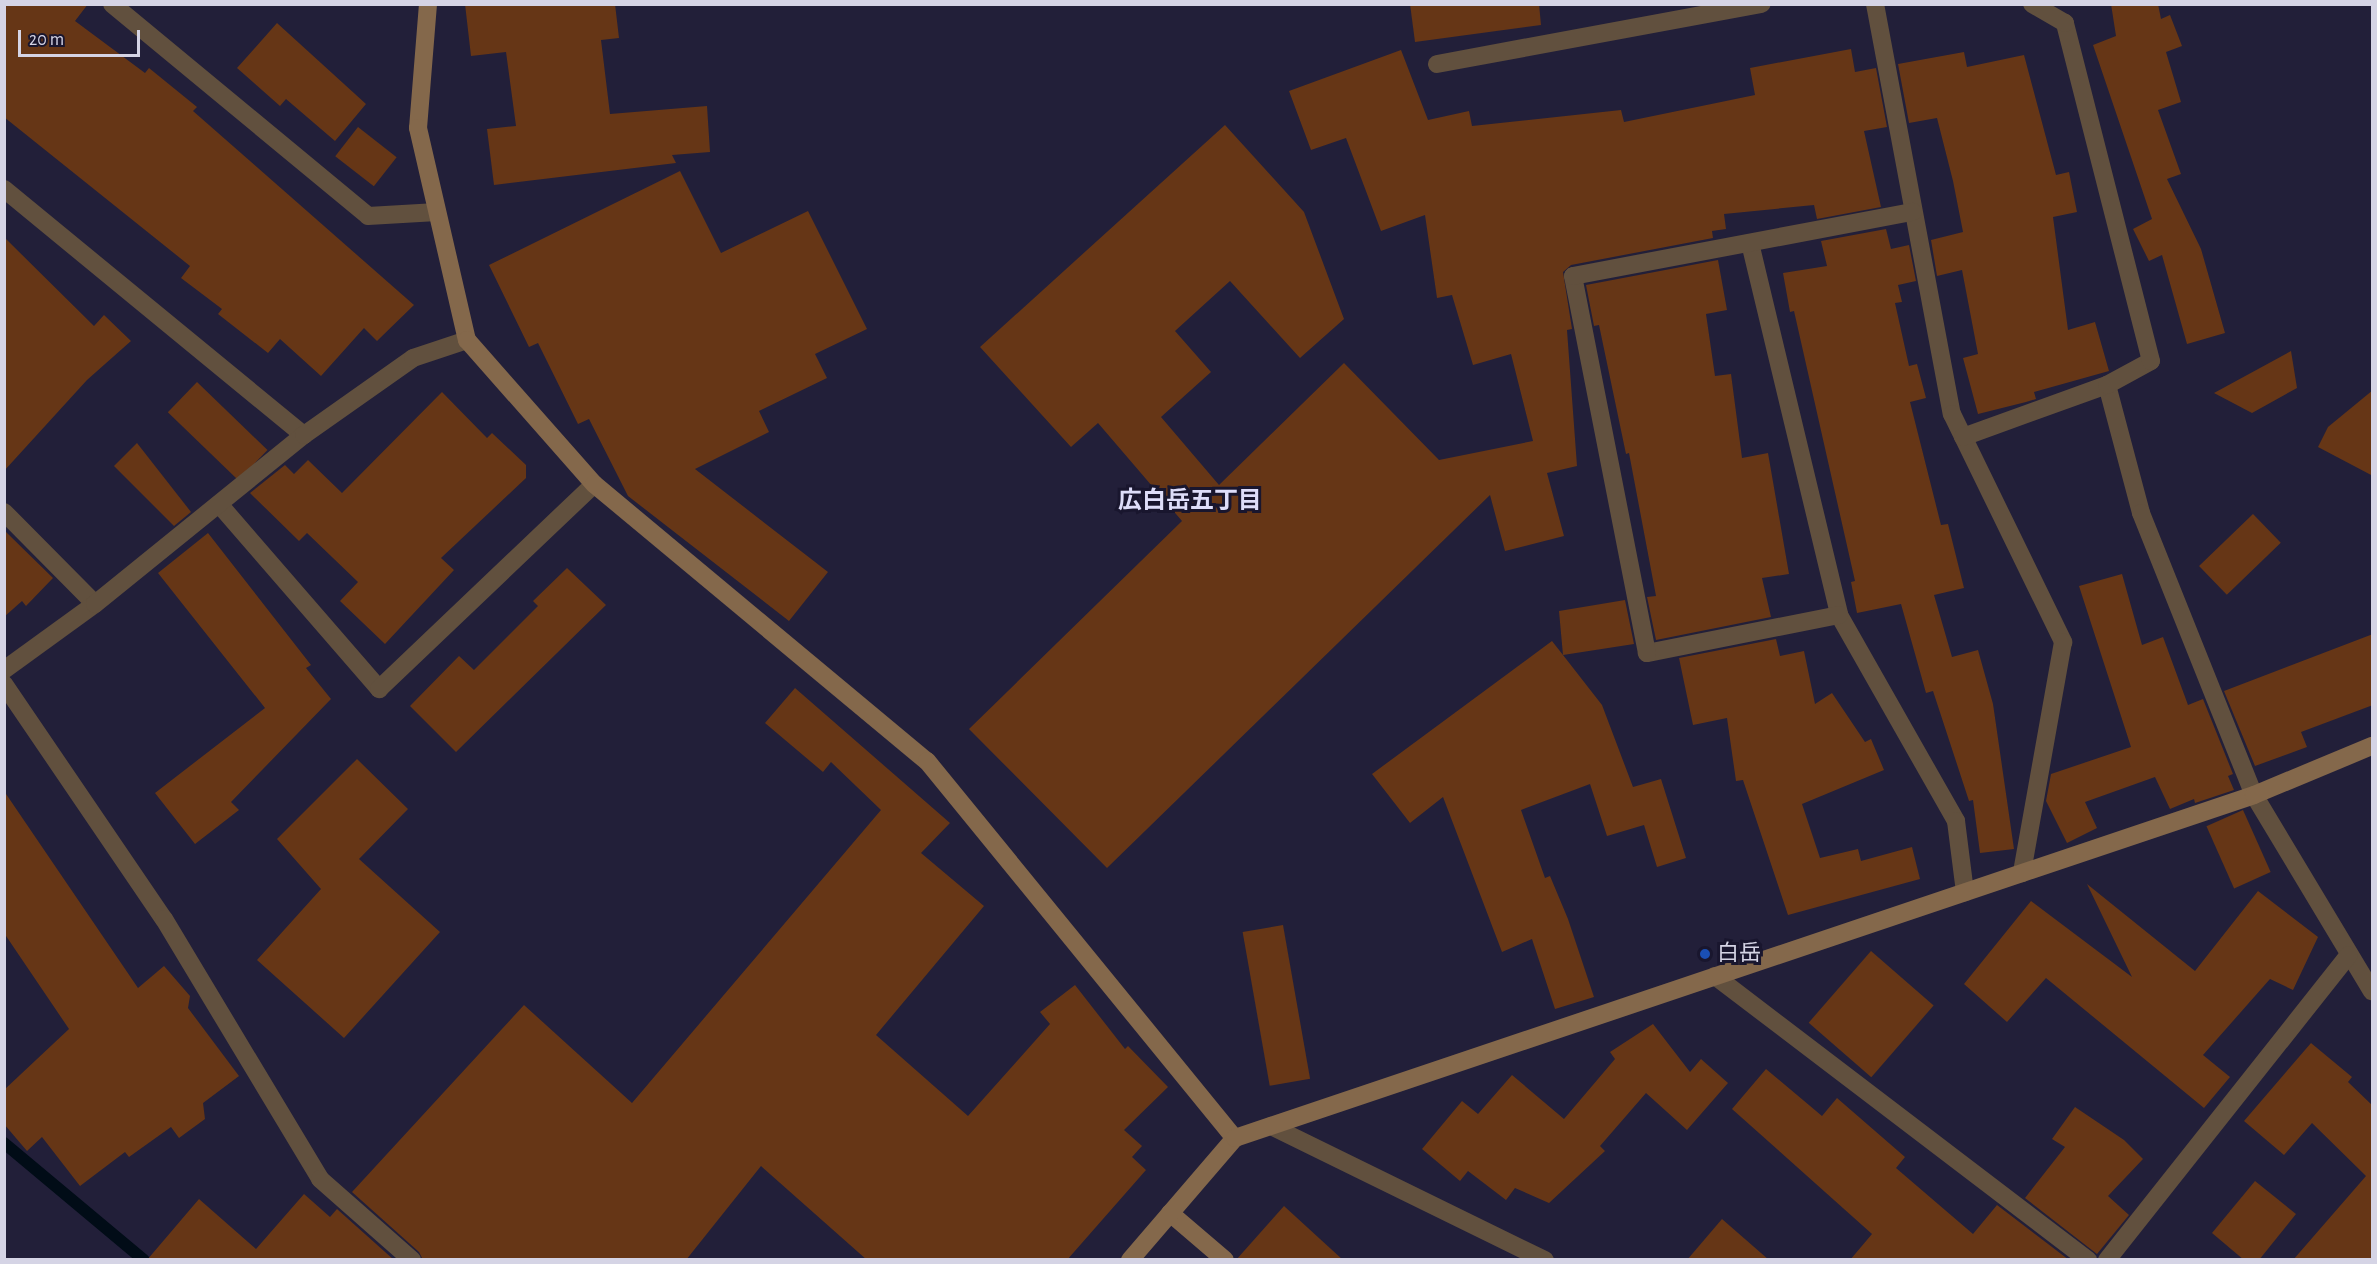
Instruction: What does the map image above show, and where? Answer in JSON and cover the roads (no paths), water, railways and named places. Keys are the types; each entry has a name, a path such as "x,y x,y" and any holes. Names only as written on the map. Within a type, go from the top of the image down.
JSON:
{"street":[{"path":"112,4 368,216 437,212"},
{"path":"428,4 418,128 467,340 594,484 927,761 1235,1138"},
{"path":"1437,64 1762,4"},
{"path":"1875,4 1952,414 2063,642 2022,873"},
{"path":"1963,437 2107,385 2151,361 2065,23 2032,4"},
{"path":"4,189 304,435"},
{"path":"1839,615 1647,653 1573,276 1913,212"},
{"path":"1750,243 1839,615 1956,820 1965,892"},
{"path":"4,670 95,604 304,435 413,358 467,340"},
{"path":"2107,385 2141,513 2254,795 2349,955 2373,991"},
{"path":"219,504 379,689 594,484"},
{"path":"4,512 95,604"},
{"path":"4,684 164,919 320,1179 412,1260"},
{"path":"1130,1260 1235,1138 2254,795 2373,746"},
{"path":"2107,1260 2349,955"},
{"path":"1715,976 2088,1260"},
{"path":"1271,1125 1545,1260"},
{"path":"1170,1213 1225,1260"}],"waterway":[{"path":"4,1143 144,1260"}],"place":[{"name":"白岳","path":"1705,954"}],"district":[{"name":"広白岳五丁目","path":"1190,502"}]}
